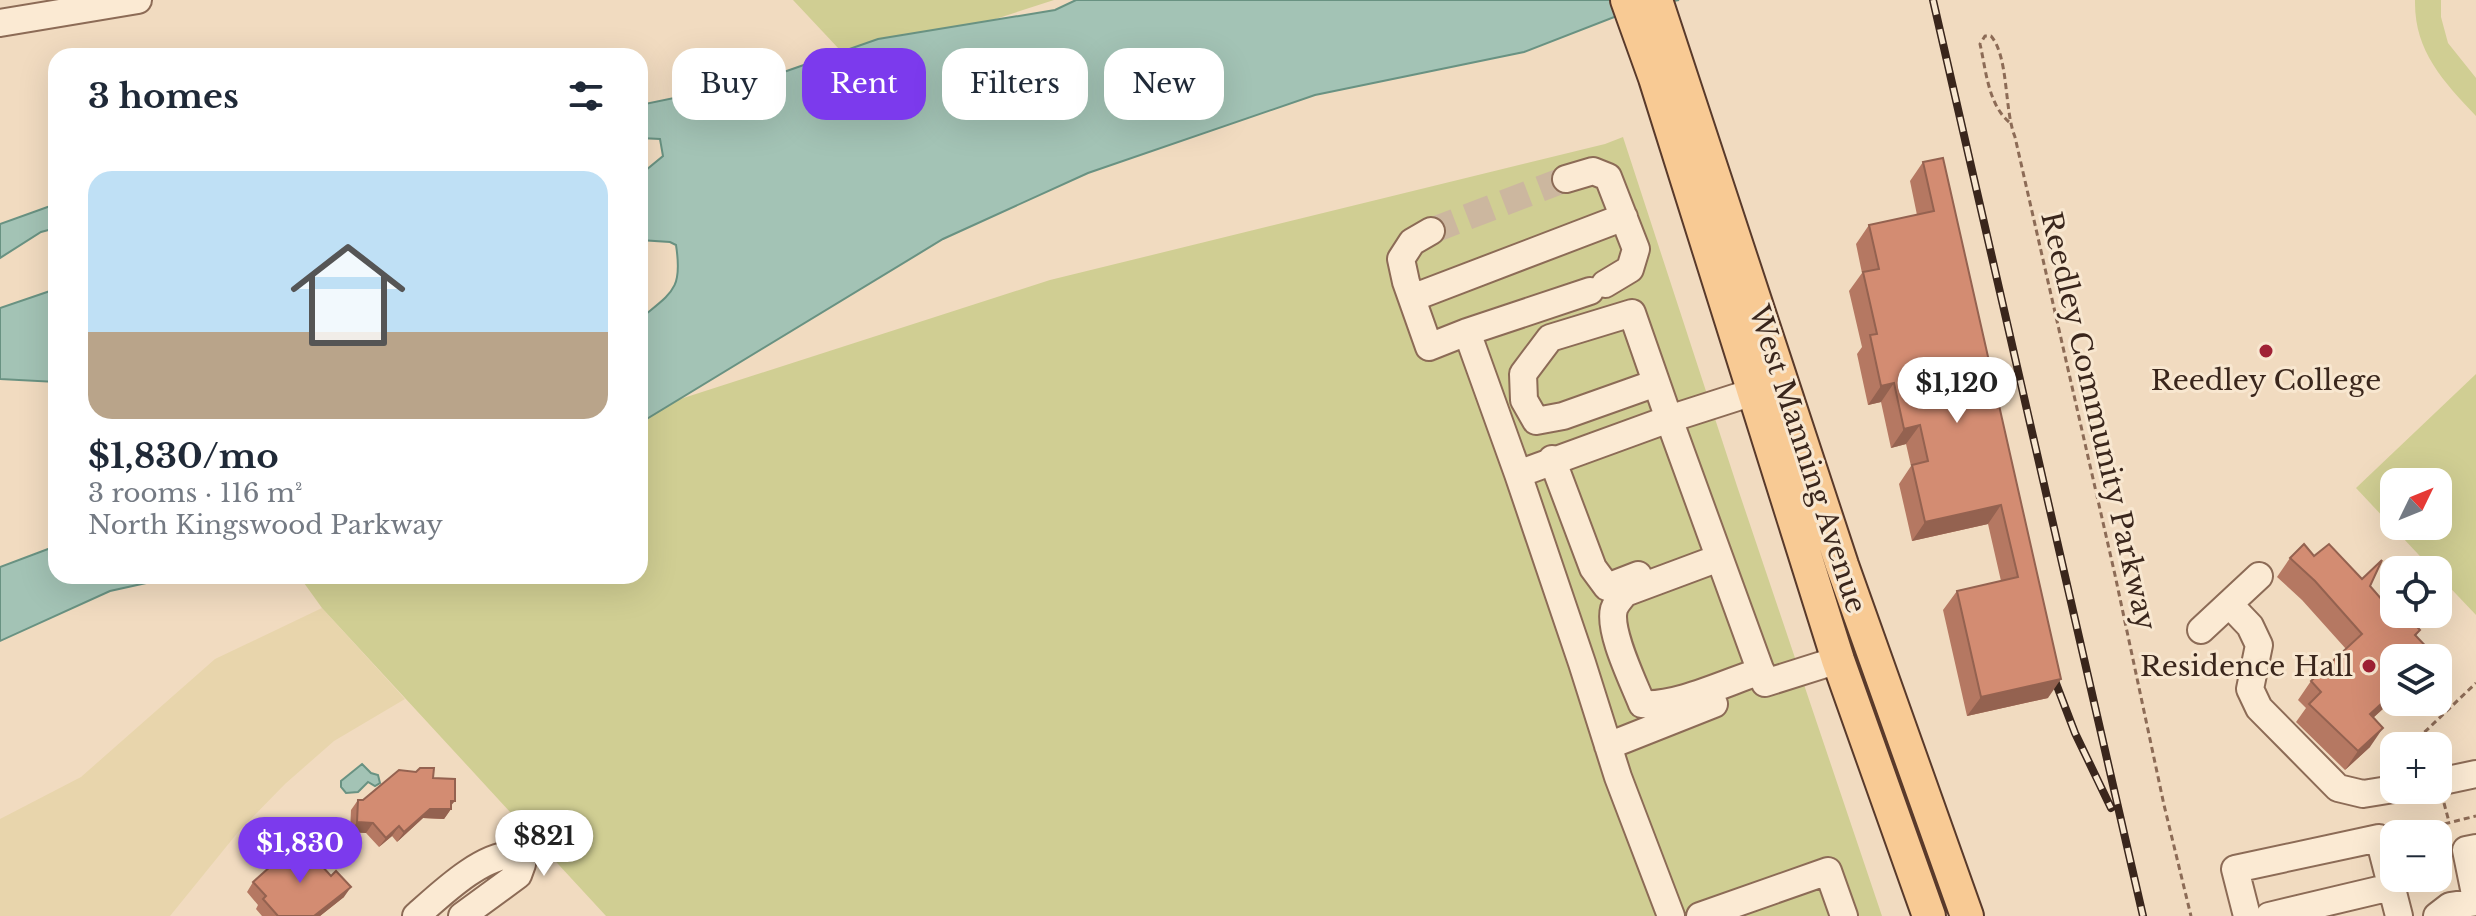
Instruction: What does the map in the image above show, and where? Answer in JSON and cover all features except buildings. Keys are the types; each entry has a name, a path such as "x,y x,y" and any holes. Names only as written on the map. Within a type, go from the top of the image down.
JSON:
{"main road":[{"name":"West Manning Avenue","path":"1627,0 1668,73 1967,916"},
{"name":"West Manning Avenue","path":"1656,0 1668,73 1753,392 1838,660 1929,916"}],"street":[{"path":"0,23 138,0"},
{"path":"1431,231 1412,242 1401,259 1429,347 1598,287 1630,269 1636,249 1608,177 1593,171 1566,179"},
{"path":"1412,298 1624,217"},
{"path":"1656,383 1563,416 1536,421 1524,400 1523,374 1550,338 1632,313 1763,677"},
{"path":"1467,332 1518,474 1608,746 1671,916"},
{"path":"1518,474 1552,459 1753,392"},
{"path":"1552,459 1593,568 1607,587 1717,552"},
{"path":"1717,552 1625,593 1615,605 1613,618 1621,648 1642,704 1655,705 1838,660"},
{"path":"2201,630 2259,576"},
{"path":"2229,604 2250,626 2259,645 2250,689 2259,708 2338,788 2363,794 2380,791"},
{"path":"1608,746 1763,677"},
{"path":"2452,779 2476,774"},
{"path":"2247,916 2235,869 2379,838 2380,842"},
{"path":"2437,916 2450,906 2476,900 2466,850 2476,848"},
{"path":"416,916 486,863 505,855 517,858 522,864 518,875 462,916"},
{"path":"1716,913 1828,871 1844,916"},
{"path":"2269,916 2380,890"},
{"path":"2392,892 2399,916"}],"path":[{"name":"Reedley Community Parkway","path":"2009,122 1999,114 1994,102 1980,44 1985,36 1991,36 1998,47 2008,98 2009,122 2015,137 2191,916"},
{"path":"2424,732 2476,683"},
{"path":"2452,822 2476,816"}],"shaded area":[{"path":"793,0 1054,0 906,48 838,48"},
{"path":"1076,0 1679,0 1640,7 1524,52 1315,95 1088,173 943,239 648,418 648,312 673,289 678,260 676,245 648,241 648,168 663,156 660,139 648,138 648,103 672,98 672,120 786,120 786,71 802,66 802,120 926,120 926,48 852,48 878,39 1055,10"},
{"path":"2415,0 2441,0 2441,17 2448,43 2476,78 2476,116 2452,90 2425,50 2419,35"},
{"path":"1623,137 1882,916 606,916 322,608 305,584 648,584 648,409 1050,280 1605,144"},
{"path":"48,207 48,230 0,258 0,224"},
{"path":"48,292 48,382 0,379 0,308"},
{"path":"2476,374 2476,615 2452,590 2452,556 2420,556 2405,540 2452,540 2452,468 2380,468 2380,514 2356,488"},
{"path":"48,549 48,584 142,584 110,591 0,641 0,567"},
{"path":"322,608 405,699 334,741 285,784 239,831 170,916 0,916 0,819 81,777 215,659"},
{"path":"362,764 378,775 380,783 375,786 368,782 358,792 346,793 341,781"}],"tunnel":[{"path":"1431,231 1566,179"}],"railway":[{"path":"1933,0 2143,916"},
{"path":"2049,665 2075,733 2111,808"}],"place":[{"name":"Reedley College","path":"2266,351"},
{"name":"Residence Hall","path":"2369,666"}]}
